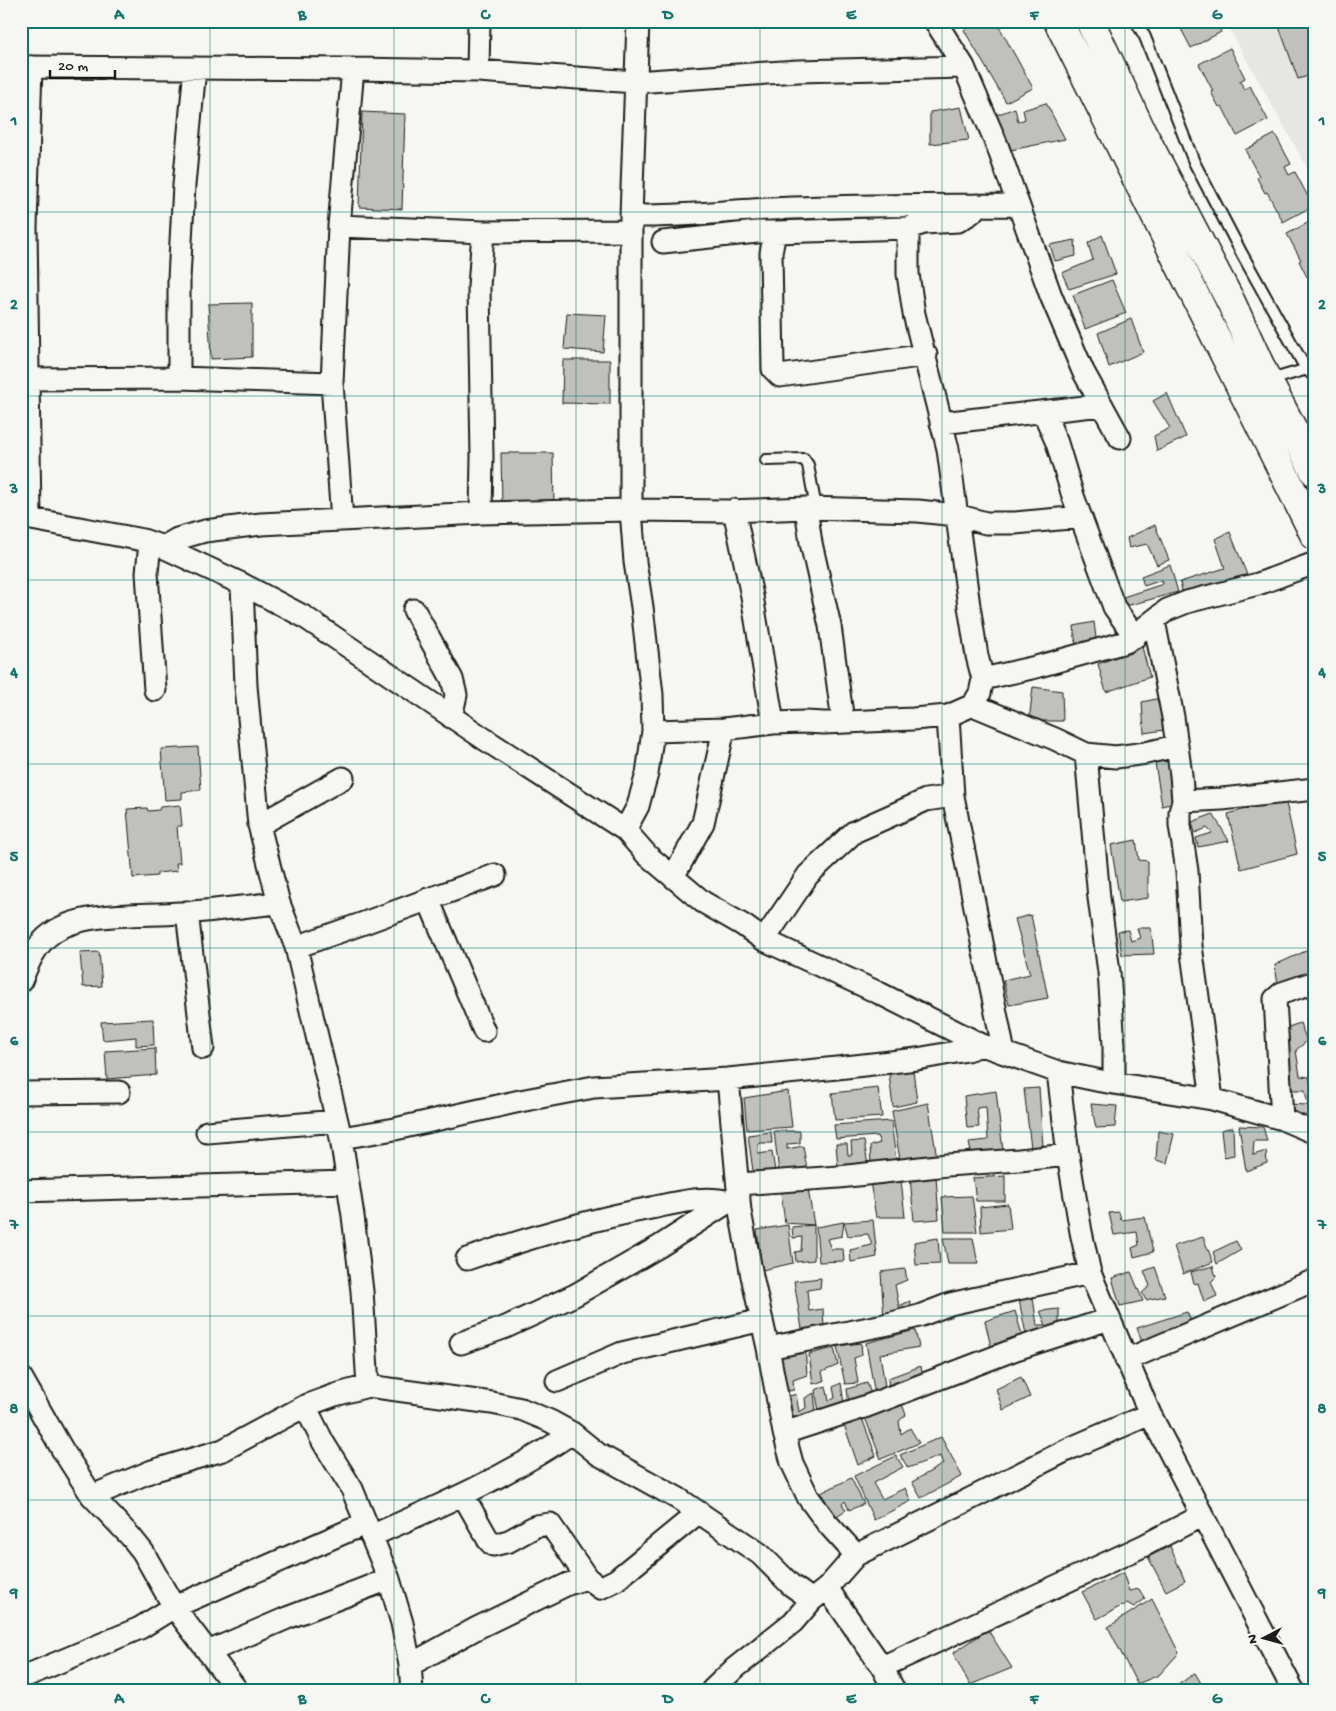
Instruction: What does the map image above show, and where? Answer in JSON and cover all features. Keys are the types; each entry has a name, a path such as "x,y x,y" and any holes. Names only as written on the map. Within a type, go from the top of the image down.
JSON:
{"main road":[{"path":"1058,21 1315,536"},
{"path":"1090,21 1142,132 1231,302 1268,381 1315,472"}],"street":[{"path":"478,71 479,21"},
{"path":"625,830 638,806 642,792 647,774 653,731 652,695 635,562 631,510 631,224 638,21"},
{"path":"935,21 964,67 997,145 1051,296 1083,371 1120,438"},
{"path":"964,67 798,71 635,82 478,71 26,67 24,227 27,379 26,518 157,545 242,584 303,616 451,717 625,830 647,855 703,902 743,925 764,940 879,993 982,1044 1058,1072 1212,1100 1282,1119 1315,1132"},
{"path":"179,378 179,279 184,185 195,68"},
{"path":"342,520 332,383 339,226 354,69"},
{"path":"663,242 757,232 908,228 924,223 958,221 971,213 978,205"},
{"path":"339,226 483,232 631,224 653,217 719,211 810,207 1018,205"},
{"path":"653,731 724,729 773,723 824,723 948,716 972,705 980,693 983,679 977,656 948,449 926,355 914,314 908,274 908,228"},
{"path":"481,514 479,288 483,232"},
{"path":"774,232 771,253 772,369 780,376 926,355"},
{"path":"27,379 179,378 332,383"},
{"path":"942,423 1102,405"},
{"path":"1044,413 1057,443 1081,517 1114,607 1135,637"},
{"path":"157,545 205,531 261,524 481,514 811,508 918,511 956,516 986,523 1014,523 1081,517"},
{"path":"811,508 811,543 830,626 843,722"},
{"path":"734,510 752,596 773,723"},
{"path":"155,690 147,573 157,545"},
{"path":"983,679 1126,642 1135,637 1167,610 1187,602 1258,584 1315,563"},
{"path":"242,584 246,686 259,825 279,903 296,947 339,1130 348,1182 362,1291 368,1386"},
{"path":"414,610 452,679 456,695 451,717"},
{"path":"1154,621 1173,717 1183,801 1180,812 1180,825 1187,870 1191,946 1212,1100"},
{"path":"972,705 1055,739 1086,754 1116,757 1146,754 1176,746"},
{"path":"948,716 953,796 1004,1053"},
{"path":"672,877 703,823 724,729"},
{"path":"1086,754 1099,898 1109,972 1114,1045 1114,1082"},
{"path":"259,825 343,778"},
{"path":"1183,801 1222,799 1315,789"},
{"path":"764,940 808,875 854,832 926,800 953,796"},
{"path":"296,947 495,875"},
{"path":"428,899 484,1031"},
{"path":"21,981 28,963 42,942 51,933 80,921 114,916 187,912 279,903"},
{"path":"187,912 204,1048"},
{"path":"1282,1119 1275,999 1282,993 1315,982"},
{"path":"207,1132 396,1129 520,1101 594,1087 728,1080 917,1059 967,1050 982,1044"},
{"path":"1058,1072 1068,1155 1090,1273 1150,1414 1293,1690"},
{"path":"728,1080 736,1194 784,1433 792,1463 808,1497 827,1523 856,1555"},
{"path":"21,1093 119,1092"},
{"path":"467,1259 537,1235 616,1215 670,1204 839,1177 947,1165 1068,1155"},
{"path":"21,1191 348,1182"},
{"path":"460,1343 506,1326 575,1295 660,1246 736,1194"},
{"path":"768,1348 884,1325 919,1316 950,1304 1090,1273"},
{"path":"1126,1360 1315,1280"},
{"path":"784,1433 867,1406 1016,1349 1109,1319"},
{"path":"557,1381 622,1353 762,1320"},
{"path":"21,1377 43,1418 92,1496 131,1537 142,1552 174,1607 237,1690"},
{"path":"92,1496 152,1471 223,1450 305,1406 368,1386 492,1403 520,1409 550,1421 572,1433 598,1454 680,1499 760,1554 791,1585 819,1594 882,1667 894,1690"},
{"path":"305,1406 323,1442 352,1489 389,1579 402,1623 410,1665 412,1690"},
{"path":"712,1690 734,1669 793,1622 856,1555 1071,1448 1150,1414"},
{"path":"21,1678 140,1628 174,1607 348,1531 368,1530 463,1495 544,1452 572,1433"},
{"path":"463,1495 493,1545 509,1541 536,1526 550,1524 587,1578 600,1588 616,1580 699,1512"},
{"path":"882,1667 1143,1546 1204,1515"},
{"path":"410,1665 485,1624 568,1584 587,1578"},
{"path":"208,1652 287,1618 389,1579"}],"lane":[{"path":"1136,21 1145,37 1194,162 1242,254 1315,377"},
{"path":"1268,381 1310,369"},
{"path":"766,460 804,459 808,465 811,508"}],"shaded area":[{"path":"1225,21 1315,21 1315,182"}],"building":[{"path":"979,21 996,21 1033,88 1006,102 964,30"},
{"path":"1177,21 1216,21 1221,32 1191,48"},
{"path":"1277,21 1315,21 1315,74 1298,79"},
{"path":"1230,48 1245,78 1240,81 1244,89 1250,86 1268,120 1237,136 1222,106 1219,107 1211,92 1213,91 1199,64"},
{"path":"1046,103 1065,139 1011,150 996,115 1015,108 1018,122 1025,119 1023,110"},
{"path":"961,107 969,140 930,144 930,112"},
{"path":"362,112 405,114 402,209 359,207"},
{"path":"1275,134 1291,164 1285,167 1289,175 1295,172 1313,206 1283,222 1257,178 1259,176 1245,150"},
{"path":"1315,219 1315,286 1310,276 1307,277 1299,261 1301,260 1287,234"},
{"path":"1102,235 1116,274 1069,289 1062,273 1093,260 1088,243"},
{"path":"1075,240 1076,256 1055,261 1050,245"},
{"path":"1112,280 1126,313 1085,329 1073,295"},
{"path":"252,303 252,357 211,359 208,304"},
{"path":"567,313 606,315 603,352 564,349"},
{"path":"1131,319 1143,352 1109,367 1098,333"},
{"path":"563,360 610,360 610,404 562,403"},
{"path":"1167,393 1186,437 1157,451 1154,436 1170,428 1153,401"},
{"path":"501,453 553,453 554,505 502,506"},
{"path":"1155,525 1169,560 1157,565 1147,544 1129,548 1127,538"},
{"path":"1230,532 1247,575 1182,591 1180,582 1225,568 1215,539"},
{"path":"1170,565 1178,592 1126,606 1123,597 1163,584 1162,580 1144,586 1141,576"},
{"path":"1094,622 1097,646 1076,648 1074,626"},
{"path":"1142,647 1150,677 1106,692 1098,664"},
{"path":"1033,687 1062,691 1063,721 1029,721"},
{"path":"1161,698 1164,730 1144,733 1142,702"},
{"path":"198,747 201,790 182,792 182,799 165,800 161,749"},
{"path":"1169,759 1177,802 1162,806 1155,763"},
{"path":"1285,798 1297,854 1241,869 1228,814"},
{"path":"180,805 182,826 177,826 180,863 176,863 177,871 157,873 157,876 133,878 127,809 147,808 148,811 159,810 160,807"},
{"path":"1213,814 1229,841 1198,847 1196,838 1212,833 1207,828 1195,833 1192,822"},
{"path":"1136,840 1139,860 1148,861 1148,898 1120,902 1111,845"},
{"path":"1031,915 1048,998 1009,1005 1003,980 1030,974 1015,919"},
{"path":"1137,928 1151,928 1154,954 1122,955 1118,931 1128,930 1131,941 1140,938"},
{"path":"1308,950 1315,972 1279,992 1275,965"},
{"path":"99,952 102,986 83,987 80,953"},
{"path":"153,1019 154,1045 136,1046 136,1037 103,1040 101,1022"},
{"path":"1300,1023 1307,1041 1296,1050 1300,1076 1309,1077 1315,1100 1315,1120 1288,1113 1287,1104 1308,1105 1305,1090 1287,1090 1280,1030"},
{"path":"155,1048 156,1075 107,1079 105,1051"},
{"path":"913,1070 917,1102 893,1107 889,1074"},
{"path":"878,1088 882,1117 835,1120 832,1093"},
{"path":"1039,1088 1043,1147 1031,1148 1024,1089"},
{"path":"788,1091 792,1127 747,1130 744,1098"},
{"path":"996,1091 1003,1151 971,1153 969,1142 988,1140 986,1107 977,1108 979,1127 967,1128 964,1096"},
{"path":"928,1103 937,1158 900,1160 892,1111"},
{"path":"1091,1104 1117,1106 1115,1127 1096,1128"},
{"path":"891,1121 896,1160 871,1163 870,1146 880,1143 877,1136 836,1139 834,1125"},
{"path":"1239,1126 1263,1127 1267,1141 1254,1141 1253,1155 1266,1151 1267,1163 1246,1171"},
{"path":"1233,1127 1234,1155 1224,1157 1221,1130"},
{"path":"774,1131 800,1131 800,1143 787,1144 787,1149 803,1146 807,1169 779,1173"},
{"path":"1158,1131 1174,1134 1167,1163 1156,1160"},
{"path":"771,1132 772,1143 758,1143 758,1154 772,1152 775,1171 753,1171 748,1135"},
{"path":"864,1141 868,1165 838,1168 836,1144 847,1144 848,1155 852,1155 851,1142"},
{"path":"936,1176 939,1219 914,1221 910,1177"},
{"path":"1005,1176 1005,1201 976,1201 973,1178"},
{"path":"901,1180 905,1217 876,1217 870,1182"},
{"path":"808,1189 814,1225 785,1223 781,1193"},
{"path":"972,1196 977,1232 945,1232 942,1197"},
{"path":"1008,1204 1011,1229 981,1232 980,1207"},
{"path":"1119,1212 1121,1220 1145,1217 1153,1252 1134,1257 1132,1248 1139,1245 1137,1232 1114,1235 1109,1213"},
{"path":"873,1220 877,1257 851,1262 850,1250 872,1245 868,1234 848,1236 844,1222"},
{"path":"844,1222 842,1236 827,1239 831,1249 843,1249 844,1261 819,1262 816,1227"},
{"path":"788,1225 793,1263 762,1270 757,1230"},
{"path":"814,1225 814,1260 796,1262 795,1252 801,1251 802,1237 793,1238 792,1227"},
{"path":"1203,1237 1213,1262 1183,1274 1174,1246"},
{"path":"938,1238 940,1264 916,1265 914,1242"},
{"path":"943,1238 973,1238 978,1264 948,1264"},
{"path":"1236,1241 1241,1250 1217,1264 1213,1252"},
{"path":"1213,1266 1216,1277 1211,1282 1217,1296 1204,1302 1198,1283 1194,1284 1191,1272"},
{"path":"1155,1267 1165,1296 1146,1300 1142,1293 1150,1286 1144,1271"},
{"path":"905,1269 907,1280 895,1285 899,1306 910,1301 913,1312 884,1320 881,1272"},
{"path":"1131,1272 1143,1301 1120,1306 1112,1278"},
{"path":"821,1278 820,1288 807,1290 809,1311 823,1309 824,1328 802,1329 794,1281"},
{"path":"1033,1298 1037,1325 1046,1325 1040,1311 1059,1309 1059,1328 1028,1344 1019,1300"},
{"path":"1015,1311 1023,1338 991,1347 985,1321"},
{"path":"1187,1312 1195,1330 1144,1348 1137,1328"},
{"path":"915,1330 919,1347 880,1354 886,1393 875,1395 866,1343"},
{"path":"861,1343 862,1355 854,1358 858,1383 845,1384 837,1346"},
{"path":"805,1346 807,1375 793,1380 794,1390 782,1392 776,1356"},
{"path":"834,1348 838,1365 822,1372 824,1381 813,1384 809,1354"},
{"path":"921,1366 923,1378 889,1390 888,1378"},
{"path":"1021,1377 1030,1397 1003,1410 996,1389"},
{"path":"841,1383 844,1404 819,1411 815,1390 826,1386 829,1401 835,1398 833,1387"},
{"path":"867,1383 872,1397 849,1405 847,1389"},
{"path":"814,1393 816,1412 790,1423 784,1398 796,1394 799,1412 806,1408 805,1398"},
{"path":"902,1404 906,1415 899,1421 901,1434 910,1428 919,1443 881,1459 864,1415"},
{"path":"860,1413 876,1456 858,1465 843,1422"},
{"path":"941,1437 962,1476 921,1498 912,1482 943,1464 940,1456 908,1468 900,1455"},
{"path":"896,1456 903,1467 873,1483 882,1499 905,1488 911,1501 874,1520 854,1476"},
{"path":"851,1478 864,1504 849,1510 845,1501 842,1504 846,1510 835,1517 821,1493"},
{"path":"1170,1546 1185,1581 1166,1591 1148,1557"},
{"path":"1123,1573 1129,1591 1139,1589 1145,1599 1134,1607 1127,1603 1097,1619 1082,1592"},
{"path":"1152,1599 1179,1653 1159,1675 1137,1684 1108,1627"},
{"path":"988,1630 1012,1668 970,1685 953,1653"},
{"path":"1195,1673 1205,1690 1171,1690"}]}
